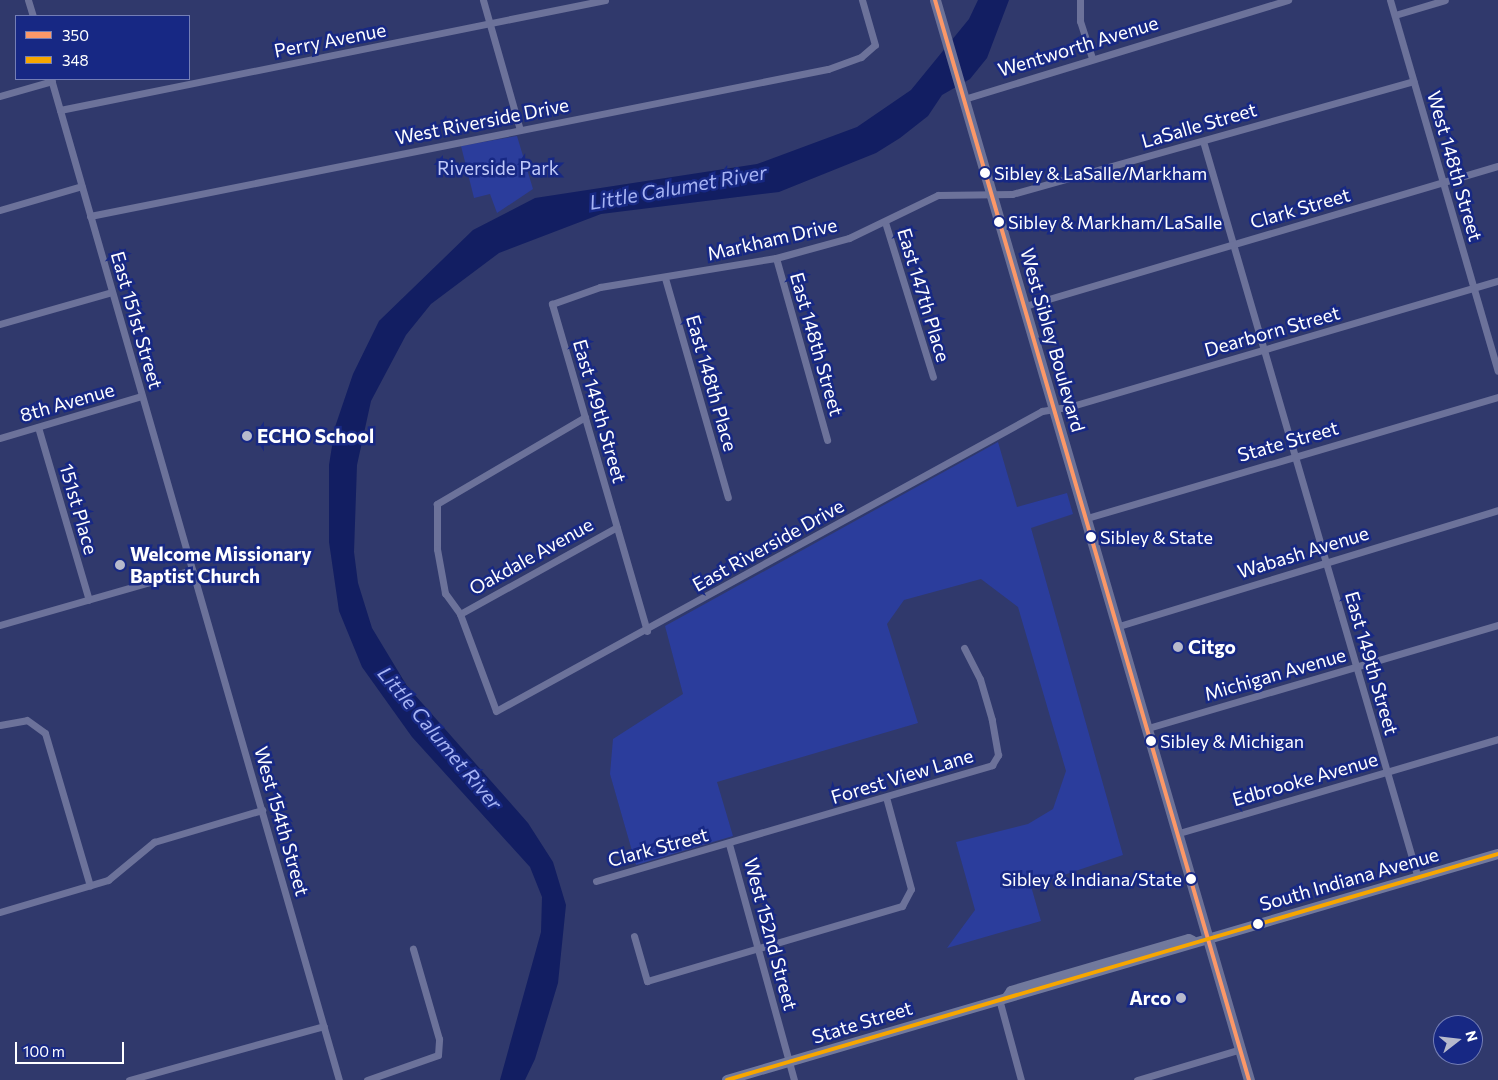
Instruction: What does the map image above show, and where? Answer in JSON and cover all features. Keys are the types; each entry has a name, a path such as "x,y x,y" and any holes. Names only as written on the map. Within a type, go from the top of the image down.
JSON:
{"main road":[{"name":"West Sibley Boulevard","path":"935,0 1179,833 1249,1080"},
{"name":"South Indiana Avenue","path":"1209,937 1498,854"},
{"name":"State Street","path":"727,1080 1003,998 1112,970 1190,940 1209,937"}],"street":[{"path":"28,0 33,15"},
{"path":"482,0 520,130"},
{"name":"Perry Avenue","path":"60,110 605,0"},
{"name":"West Riverside Drive","path":"90,216 828,69 861,57 875,45 862,0"},
{"path":"1080,0 1080,21 1092,58"},
{"name":"Wentworth Avenue","path":"963,96 1267,3 1288,0"},
{"name":"West 148th Street","path":"1390,0 1498,371"},
{"path":"1395,15 1445,0"},
{"path":"0,96 51,80"},
{"name":"East 151st Street","path":"51,80 192,570"},
{"name":"LaSalle Street","path":"992,194 1012,194 1413,80"},
{"name":"East 149th Street","path":"1203,141 1418,878"},
{"name":"Clark Street","path":"1025,306 1498,166"},
{"path":"0,210 82,186"},
{"name":"Markham Drive","path":"552,304 600,287 664,278 776,258 848,238 885,222 938,194 992,194"},
{"name":"East 147th Place","path":"885,222 933,377"},
{"name":"East 148th Street","path":"776,258 827,440"},
{"name":"East 148th Place","path":"664,278 728,496"},
{"name":"Dearborn Street","path":"1055,409 1498,281"},
{"path":"0,324 112,292"},
{"name":"East 149th Street","path":"552,304 617,527"},
{"name":"8th Avenue","path":"0,438 142,396"},
{"name":"State Street","path":"1087,518 1498,397"},
{"name":"East Riverside Drive","path":"460,614 496,710 647,631 1042,411 1055,409"},
{"path":"460,614 445,593 436,549 437,504 451,494 585,417"},
{"name":"151st Place","path":"38,427 89,600"},
{"name":"Wabash Avenue","path":"1118,626 1498,510"},
{"path":"617,527 647,631"},
{"name":"Oakdale Avenue","path":"460,614 617,527"},
{"path":"0,625 192,570"},
{"name":"West 154th Street","path":"192,570 339,1080"},
{"name":"Michigan Avenue","path":"1148,728 1498,625"},
{"name":"Forest View Lane","path":"729,844 886,797 996,761 992,720 980,679 964,648"},
{"path":"0,726 26,720 37,727 50,748 90,886"},
{"name":"Edbrooke Avenue","path":"1179,833 1498,739"},
{"path":"634,936 647,981 887,912 907,902 911,889 886,797"},
{"path":"0,912 90,886 121,872 154,842 262,810"},
{"name":"Clark Street","path":"596,881 729,844"},
{"name":"West 152nd Street","path":"729,844 794,1080"},
{"path":"367,1080 438,1055 440,1039 412,949"},
{"path":"1003,998 1022,1080"},
{"path":"129,1080 324,1026"},
{"path":"1137,1080 1240,1049"}],"green space":[{"name":"Riverside Park","path":"517,136 533,189 497,213 490,194 474,198 461,146"},
{"path":"998,442 1017,507 1067,493 1073,514 1031,528 1123,855 1031,886 1041,921 947,948 975,910 956,842 1028,824 1053,809 1066,771 1018,607 981,579 904,600 887,624 918,723 717,782 733,836 636,865 610,774 613,739 683,694 665,626"}],"water":[{"name":"Little Calumet River","path":"978,0 1009,0 987,58 970,79 942,95 928,116 900,138 876,153 779,192 601,214 499,253 431,304 406,335 371,401 357,465 354,552 358,583 372,628 407,686 528,823 553,862 566,905 558,983 535,1059 525,1080 500,1080 541,932 542,897 530,867 412,737 362,667 339,611 329,542 329,465 335,427 353,374 379,321 473,230 535,198 757,164 857,127 911,90 969,19"}],"transit line":[{"name":"350","path":"935,0 1249,1080"},
{"name":"348","path":"727,1080 1498,854"}],"place":[{"name":"Sibley & LaSalle/Markham","path":"985,173"},
{"name":"Sibley & Markham/LaSalle","path":"999,222"},
{"name":"ECHO School","path":"247,436"},
{"name":"Sibley & State","path":"1091,537"},
{"name":"Welcome Missionary Baptist Church","path":"120,565"},
{"name":"Citgo","path":"1178,647"},
{"name":"Sibley & Michigan","path":"1151,741"},
{"name":"Sibley & Indiana/State","path":"1191,879"},
{"name":"Arco","path":"1181,998"}]}
